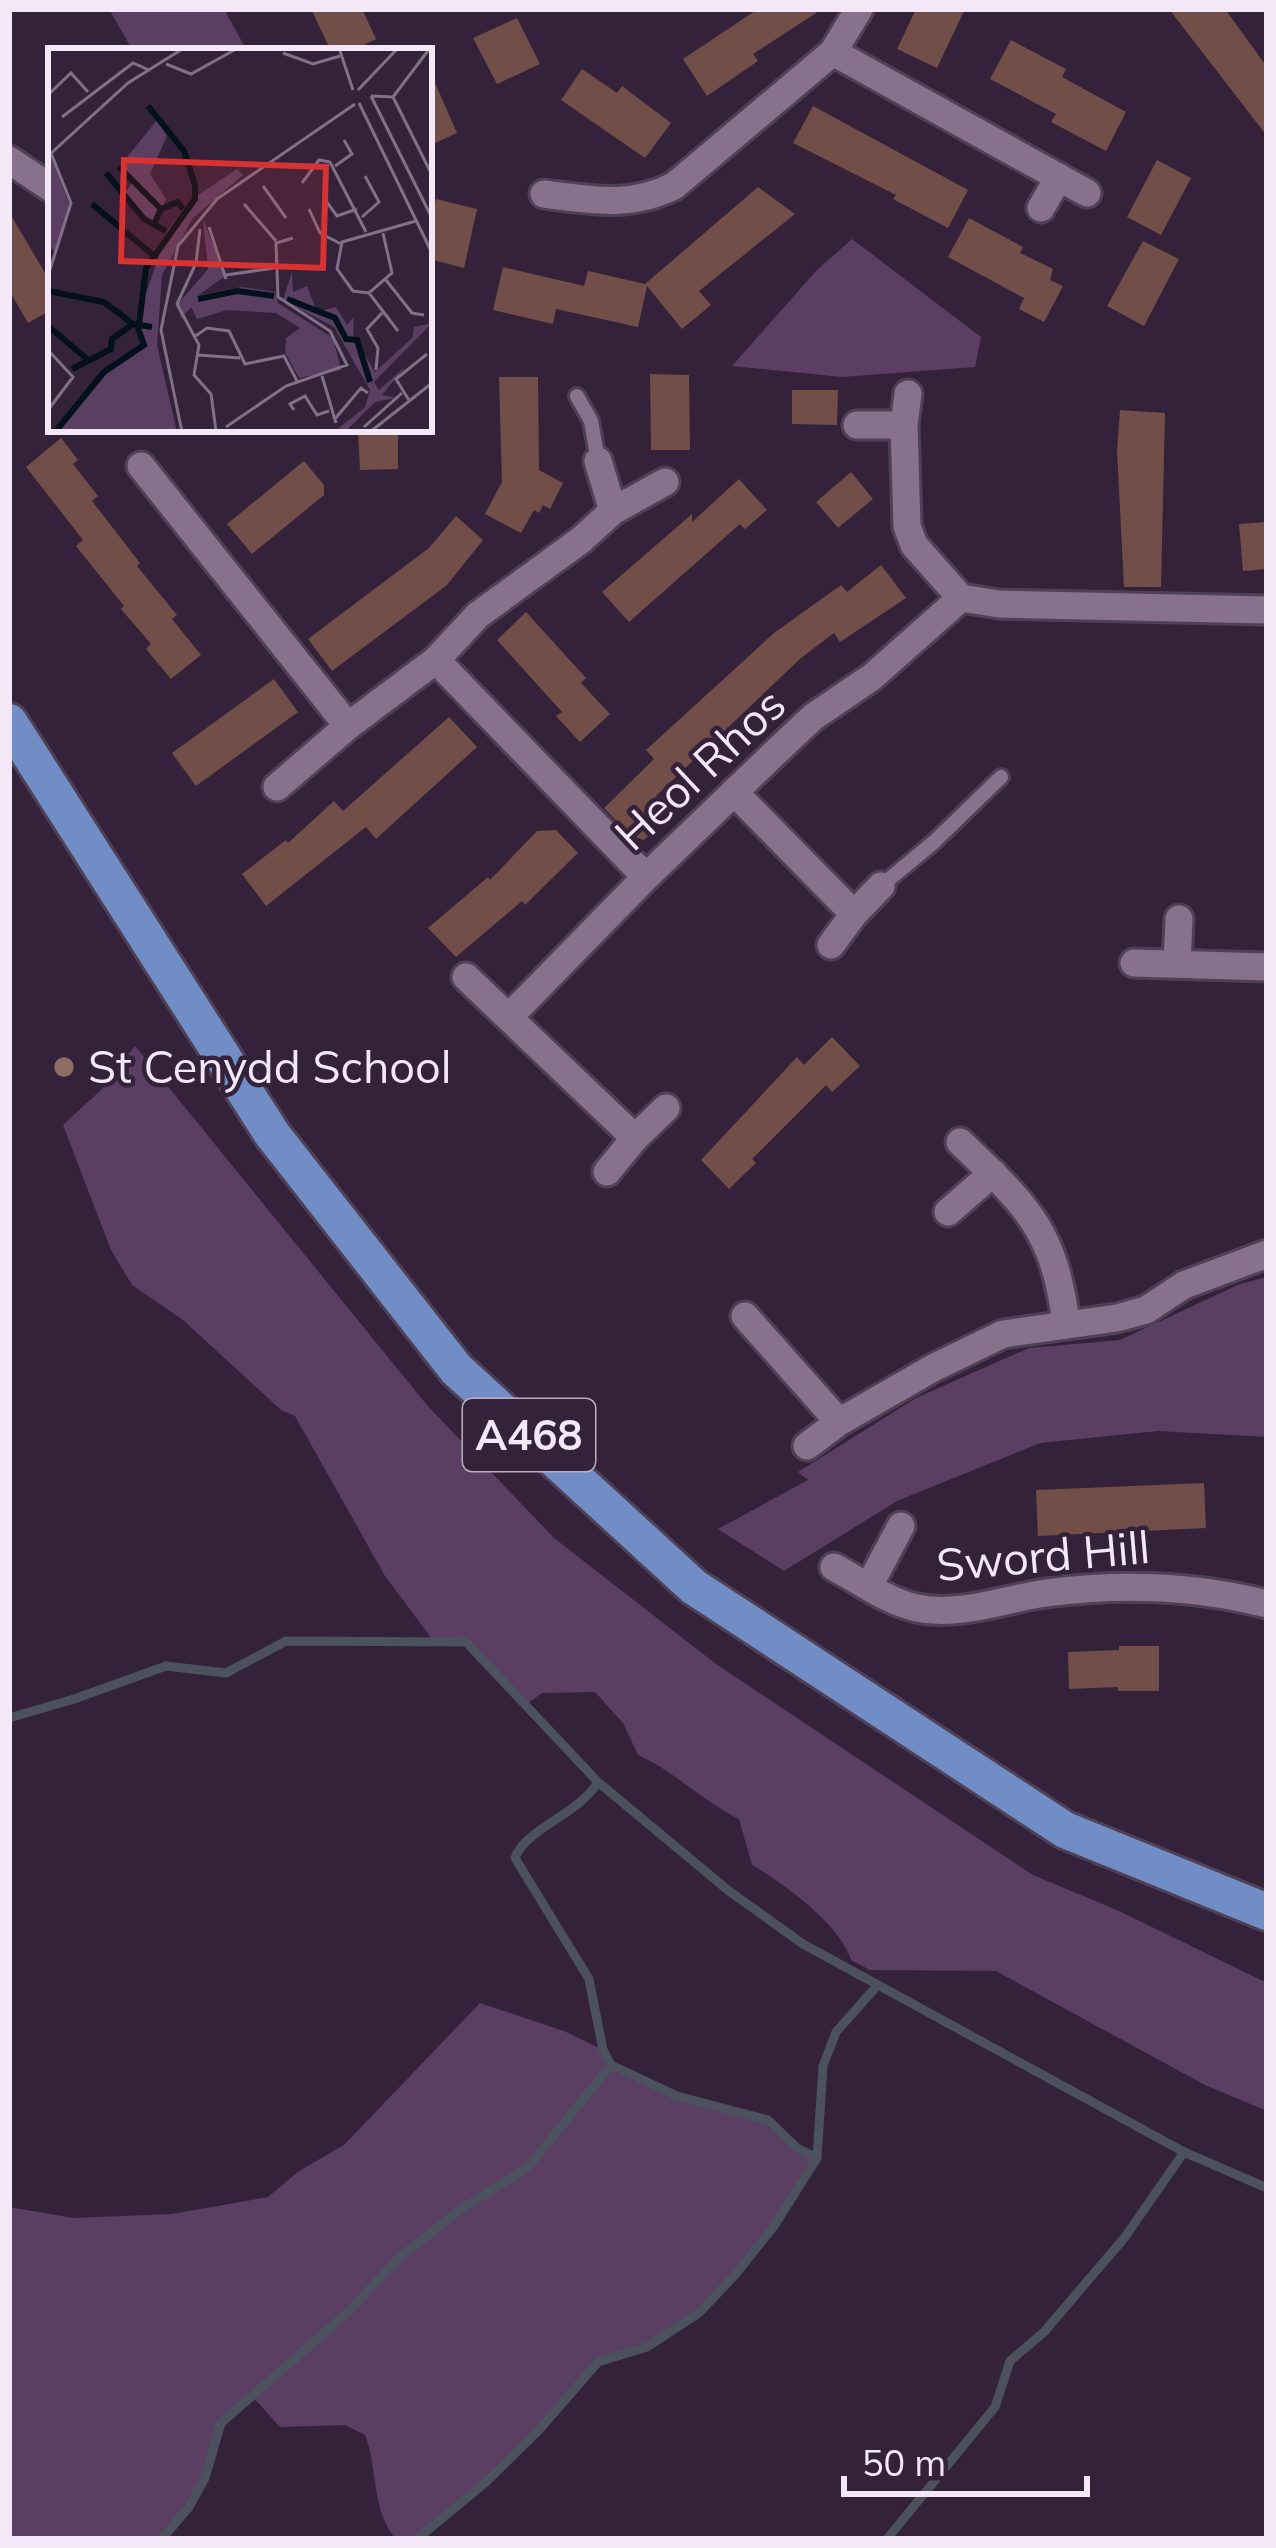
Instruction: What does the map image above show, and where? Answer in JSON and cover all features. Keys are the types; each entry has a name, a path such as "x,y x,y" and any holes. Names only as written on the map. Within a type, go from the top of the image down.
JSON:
{"main road":[{"name":"A468","path":"9,722 272,1134 456,1369 694,1587 1065,1830 1267,1912"}],"street":[{"path":"544,194 619,203 651,198 674,186 833,52 860,9"},
{"path":"833,52 1087,194"},
{"path":"9,160 48,186"},
{"path":"1041,208 1059,177"},
{"path":"908,394 904,425 907,526 914,544 961,598 999,604 1267,610"},
{"path":"856,425 904,425"},
{"path":"598,460 613,511"},
{"path":"141,466 348,726"},
{"path":"277,787 436,660 478,615 613,511 664,482"},
{"name":"Heol Rhos","path":"510,1016 813,717 872,677 961,598"},
{"path":"436,660 646,877"},
{"path":"734,791 854,914"},
{"path":"830,945 881,886"},
{"path":"1177,964 1179,919"},
{"path":"1135,963 1267,967"},
{"path":"466,977 635,1138"},
{"path":"607,1172 666,1108"},
{"path":"960,1142 1037,1222 1060,1281 1066,1323"},
{"path":"948,1212 993,1173"},
{"path":"807,1446 838,1422 1003,1334 1146,1310 1184,1285 1267,1254"},
{"path":"745,1316 838,1422"},
{"path":"868,1586 902,1526"},
{"name":"Sword Hill","path":"834,1567 918,1609 951,1610 1045,1593 1130,1586 1192,1588 1267,1604"}],"lane":[{"path":"577,396 591,421 598,460"},
{"path":"881,886 1001,777"}],"shaded area":[{"path":"109,9 224,9 245,48 131,48"},
{"path":"852,239 981,337 975,367 842,377 732,366 817,270"},
{"path":"135,1046 426,1404 554,1538 716,1664 1033,1875 1267,1983 1267,2111 1205,2085 996,1971 870,1970 851,1960 824,1919 752,1865 739,1819 638,1755 623,1723 595,1692 542,1693 524,1706 467,1643 435,1643 385,1576 295,1416 281,1410 183,1320 132,1285 111,1250 63,1125 102,1089"},
{"path":"1267,1277 1267,1437 1158,1431 1040,1443 897,1501 784,1571 718,1529 808,1480 798,1472 916,1398 1029,1348 1120,1340 1240,1284"},
{"path":"480,2003 564,2031 603,2050 611,2065 677,2096 768,2120 797,2148 817,2158 774,2226 699,2313 647,2347 598,2362 539,2430 421,2537 396,2539 388,2528 365,2435 345,2425 280,2427 252,2396 224,2424 202,2485 162,2539 9,2539 9,2207 73,2218 172,2214 268,2197 299,2171 344,2145"}],"building":[{"path":"311,9 362,9 376,39 358,48 330,48"},
{"path":"758,9 822,9 753,54 758,61 707,96 683,59"},
{"path":"916,9 965,9 937,68 897,49"},
{"path":"1169,9 1225,9 1267,67 1267,136"},
{"path":"517,18 540,64 497,84 473,38"},
{"path":"1011,40 1066,69 1062,77 1126,112 1106,151 1051,122 1056,114 990,79"},
{"path":"582,69 617,93 622,86 671,123 645,158 561,100"},
{"path":"432,76 457,133 432,145"},
{"path":"813,106 968,190 948,228 893,199 896,195 793,143"},
{"path":"1157,160 1191,178 1161,235 1127,217"},
{"path":"758,187 795,214 699,291 711,305 682,329 647,286 638,327 556,309 553,324 493,310 503,267 584,286 588,271 645,284"},
{"path":"436,199 477,209 464,268 432,260"},
{"path":"9,212 48,278 48,312 28,323 9,290"},
{"path":"969,218 1053,269 1050,280 1063,286 1044,322 1019,309 1024,298 948,257"},
{"path":"1143,241 1179,259 1144,326 1107,306"},
{"path":"650,374 689,375 690,450 651,450"},
{"path":"499,377 538,377 539,470 563,483 550,509 543,505 539,513 534,510 521,533 485,514 502,482"},
{"path":"792,390 838,390 837,425 792,424"},
{"path":"1120,410 1165,413 1161,587 1124,587 1117,451"},
{"path":"358,432 398,432 398,469 360,470"},
{"path":"61,438 78,460 73,464 98,496 92,501 201,655 171,679 146,649 151,644 121,609 124,606 76,546 83,540 26,467"},
{"path":"304,461 324,485 324,495 252,554 227,524"},
{"path":"851,472 873,499 838,528 816,502"},
{"path":"739,479 767,510 745,529 740,524 629,622 602,592"},
{"path":"456,516 483,540 447,585 332,671 308,639 429,548"},
{"path":"1267,522 1267,569 1243,571 1239,524"},
{"path":"881,565 906,598 840,642 834,633 801,658 656,796 672,812 644,840 630,835 604,808 654,759 646,750 774,633 841,585 847,592"},
{"path":"526,612 586,678 581,683 610,714 580,742 556,716 562,712 497,640"},
{"path":"274,679 298,712 196,786 172,753"},
{"path":"449,717 477,747 376,839 366,827 266,906 242,874 286,840 288,843 334,801 343,811"},
{"path":"556,830 578,853 525,905 522,901 456,957 428,928 488,877 490,880 537,831"},
{"path":"832,1037 860,1066 832,1092 826,1085 752,1159 756,1163 729,1189 701,1160 797,1057 804,1065"},
{"path":"1204,1483 1206,1528 1038,1536 1036,1490"},
{"path":"1119,1646 1159,1646 1159,1691 1069,1689 1068,1652 1119,1650"}],"waterway":[{"path":"9,1718 166,1666 226,1673 286,1641 466,1642 598,1782 729,1891 803,1944 1184,2152 1267,2188"},
{"path":"598,1782 578,1804 530,1838 515,1858 589,1979 603,2050 611,2065 677,2096 768,2120 797,2148 817,2158"},
{"path":"417,2539 486,2482 598,2362 647,2347 699,2313 735,2275 774,2226 817,2158 823,2066 836,2032 876,1987"},
{"path":"162,2539 189,2507 205,2478 221,2423 347,2313 401,2256 460,2210 528,2167 611,2065"},
{"path":"887,2539 995,2407 1010,2361 1044,2332 1125,2237 1184,2152"}],"place":[{"name":"St Cenydd School","path":"64,1067"}]}
